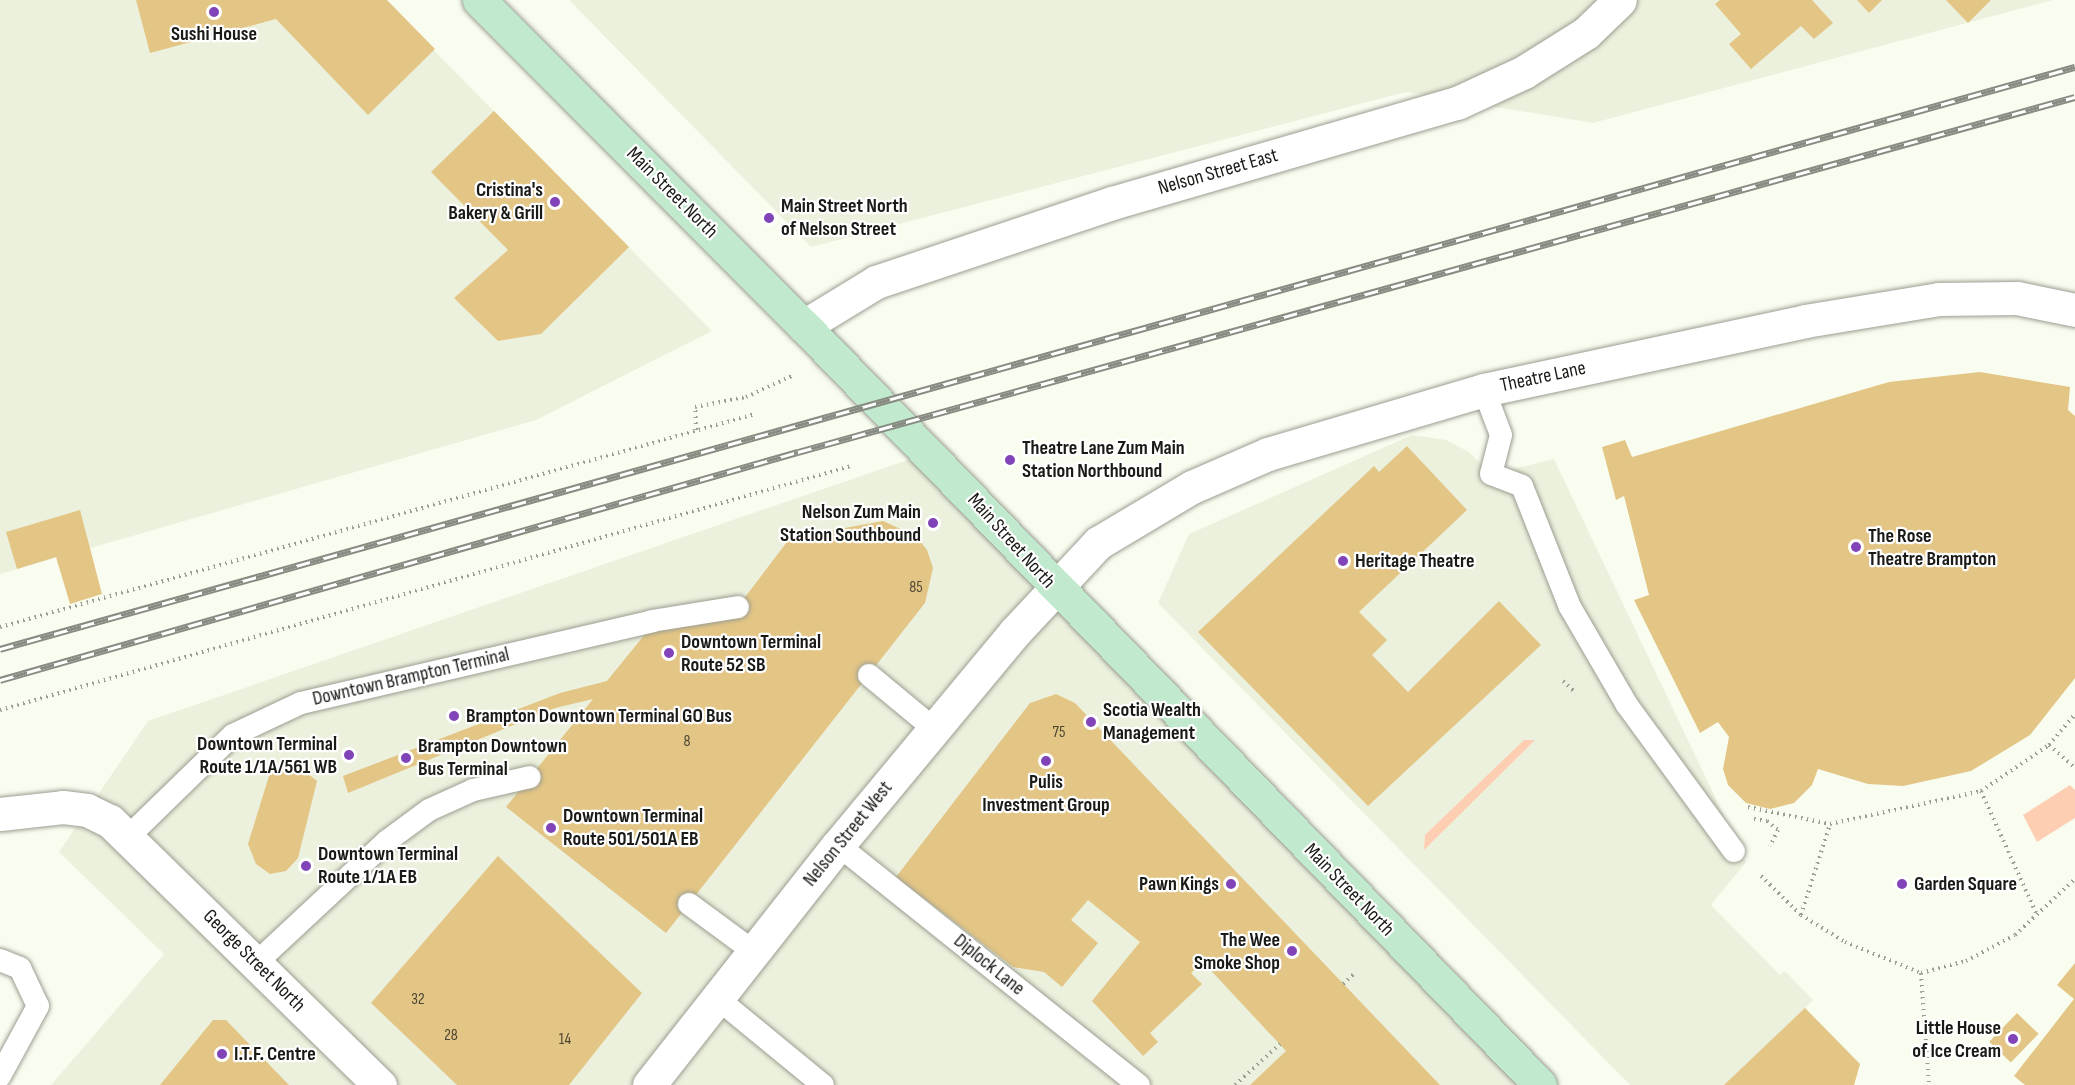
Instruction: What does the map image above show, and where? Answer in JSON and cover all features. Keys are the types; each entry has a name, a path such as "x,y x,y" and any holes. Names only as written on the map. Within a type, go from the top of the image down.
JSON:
{"main road":[{"name":"Main Street North","path":"479,0 804,326 1055,589 1540,1085"}],"street":[{"name":"Nelson Street East","path":"804,326 876,282 1112,203 1457,103 1533,67 1586,33 1620,0"},
{"name":"Theatre Lane","path":"1055,589 1098,543 1192,487 1268,454 1484,390 1805,321 1939,299 2016,298 2075,310"},
{"name":"Nelson Street West","path":"649,1085 838,845 1055,589"},
{"name":"George Street North","path":"0,814 76,808 110,821 380,1085"}],"lane":[{"path":"1484,390 1502,435 1491,474 1522,486 1570,607 1598,656 1627,705 1734,850"},
{"name":"Downtown Brampton Terminal","path":"128,837 233,735 301,703 652,621 738,607"},
{"path":"869,675 934,729"},
{"path":"256,963 387,841 429,810 473,790 530,777"},
{"name":"Diplock Lane","path":"838,845 1139,1085"},
{"path":"689,904 753,951"},
{"path":"0,960 20,968 38,1006 0,1076"},
{"path":"717,998 824,1085"}],"path":[{"path":"696,430 695,407 746,397 794,375"},
{"path":"0,627 755,414"},
{"path":"0,710 851,466"},
{"path":"1785,814 1830,824 1981,791 2049,745 2075,714"},
{"path":"2049,745 2075,768"},
{"path":"1981,791 2037,915"},
{"path":"1801,915 1830,824"},
{"path":"1734,850 1801,915 1845,942 1921,973 1966,961 2015,935 2075,879"},
{"path":"1343,984 1355,973"},
{"path":"1921,973 1929,1085"},
{"path":"1235,1085 1280,1044"}],"shaded area":[{"path":"0,0 384,0 712,331 536,420 0,574"},
{"path":"569,0 2053,0 1593,123 1406,92 811,247"},
{"path":"1412,435 1446,440 1469,452 1491,474 1554,459 1746,862 1711,905 1780,975 1785,971 1813,1000 1805,1008 1860,1064 1854,1085 1630,1085 1158,603 1189,534"},
{"path":"928,453 1540,1085 51,1085 164,954 59,852 148,721"},
{"path":"1524,740 1535,740 1424,850 1425,835"},
{"path":"2070,785 2075,790 2075,818 2037,842 2023,815"}],"building":[{"path":"136,0 387,0 435,49 368,115 276,19 150,53"},
{"path":"1720,0 1812,0 1833,23 1814,39 1801,26 1751,69 1729,44 1741,34 1715,4"},
{"path":"1857,0 1882,0 1869,13"},
{"path":"1946,0 1991,0 1968,23"},
{"path":"494,111 629,247 541,334 498,341 454,298 508,250 431,172"},
{"name":"The Rose Theatre Brampton","path":"1980,372 2070,387 2068,410 2075,416 2075,678 2030,735 1971,771 1903,786 1868,784 1818,769 1812,785 1794,803 1770,809 1746,803 1728,785 1723,769 1729,737 1718,722 1700,733 1634,600 1649,595 1624,496 1616,500 1602,447 1625,440 1632,457 1889,382"},
{"path":"1407,446 1467,510 1359,612 1387,640 1372,655 1408,692 1499,601 1541,645 1368,806 1198,632 1374,466 1379,472"},
{"path":"80,510 102,594 70,604 56,557 17,569 6,532"},
{"path":"883,521 916,536 927,550 933,568 925,603 666,933 506,807 593,699 555,708 348,793 343,776 560,693 607,681 654,623 733,613 790,538"},
{"path":"1056,694 1075,703 1440,1085 1250,1085 1286,1051 1203,962 1191,973 1202,984 1150,1033 1158,1042 1143,1056 1092,1001 1140,942 1088,900 1071,920 1098,943 1062,987 1044,972 1013,967 896,877 1030,703"},
{"path":"293,762 317,781 298,858 286,871 270,874 256,864 248,844 269,776 279,765"},
{"path":"498,856 642,993 569,1085 457,1085 371,1003"},
{"path":"2075,963 2075,1085 2025,1085 2014,1076 2074,999 2057,985"},
{"path":"1805,1008 1860,1064 1854,1085 1724,1085"},
{"path":"2017,1013 2039,1034 2011,1063 1989,1042"},
{"name":"I.T.F. Centre","path":"213,1020 226,1020 289,1085 160,1085"}],"railway":[{"path":"0,649 2075,67"},
{"path":"0,680 798,452 2075,97"}],"place":[{"name":"Sushi House","path":"214,12"},
{"name":"Cristina's Bakery & Grill","path":"555,202"},
{"name":"Main Street North of Nelson Street","path":"769,218"},
{"name":"Theatre Lane Zum Main Station Northbound","path":"1010,460"},
{"name":"Nelson Zum Main Station Southbound","path":"933,523"},
{"name":"The Rose Theatre Brampton","path":"1856,547"},
{"name":"Heritage Theatre","path":"1343,561"},
{"name":"Downtown Terminal Route 52 SB","path":"669,653"},
{"name":"Brampton Downtown Terminal GO Bus","path":"454,716"},
{"name":"Scotia Wealth Management","path":"1091,722"},
{"name":"Downtown Terminal Route 1/1A/561 WB","path":"349,755"},
{"name":"Brampton Downtown Bus Terminal","path":"406,758"},
{"name":"Pulis Investment Group","path":"1046,761"},
{"name":"Downtown Terminal Route 501/501A EB","path":"551,828"},
{"name":"Downtown Terminal Route 1/1A EB","path":"306,866"},
{"name":"Pawn Kings","path":"1231,884"},
{"name":"Garden Square","path":"1902,884"},
{"name":"The Wee Smoke Shop","path":"1292,951"},
{"name":"Little House of Ice Cream","path":"2013,1039"},
{"name":"I.T.F. Centre","path":"222,1054"}]}
